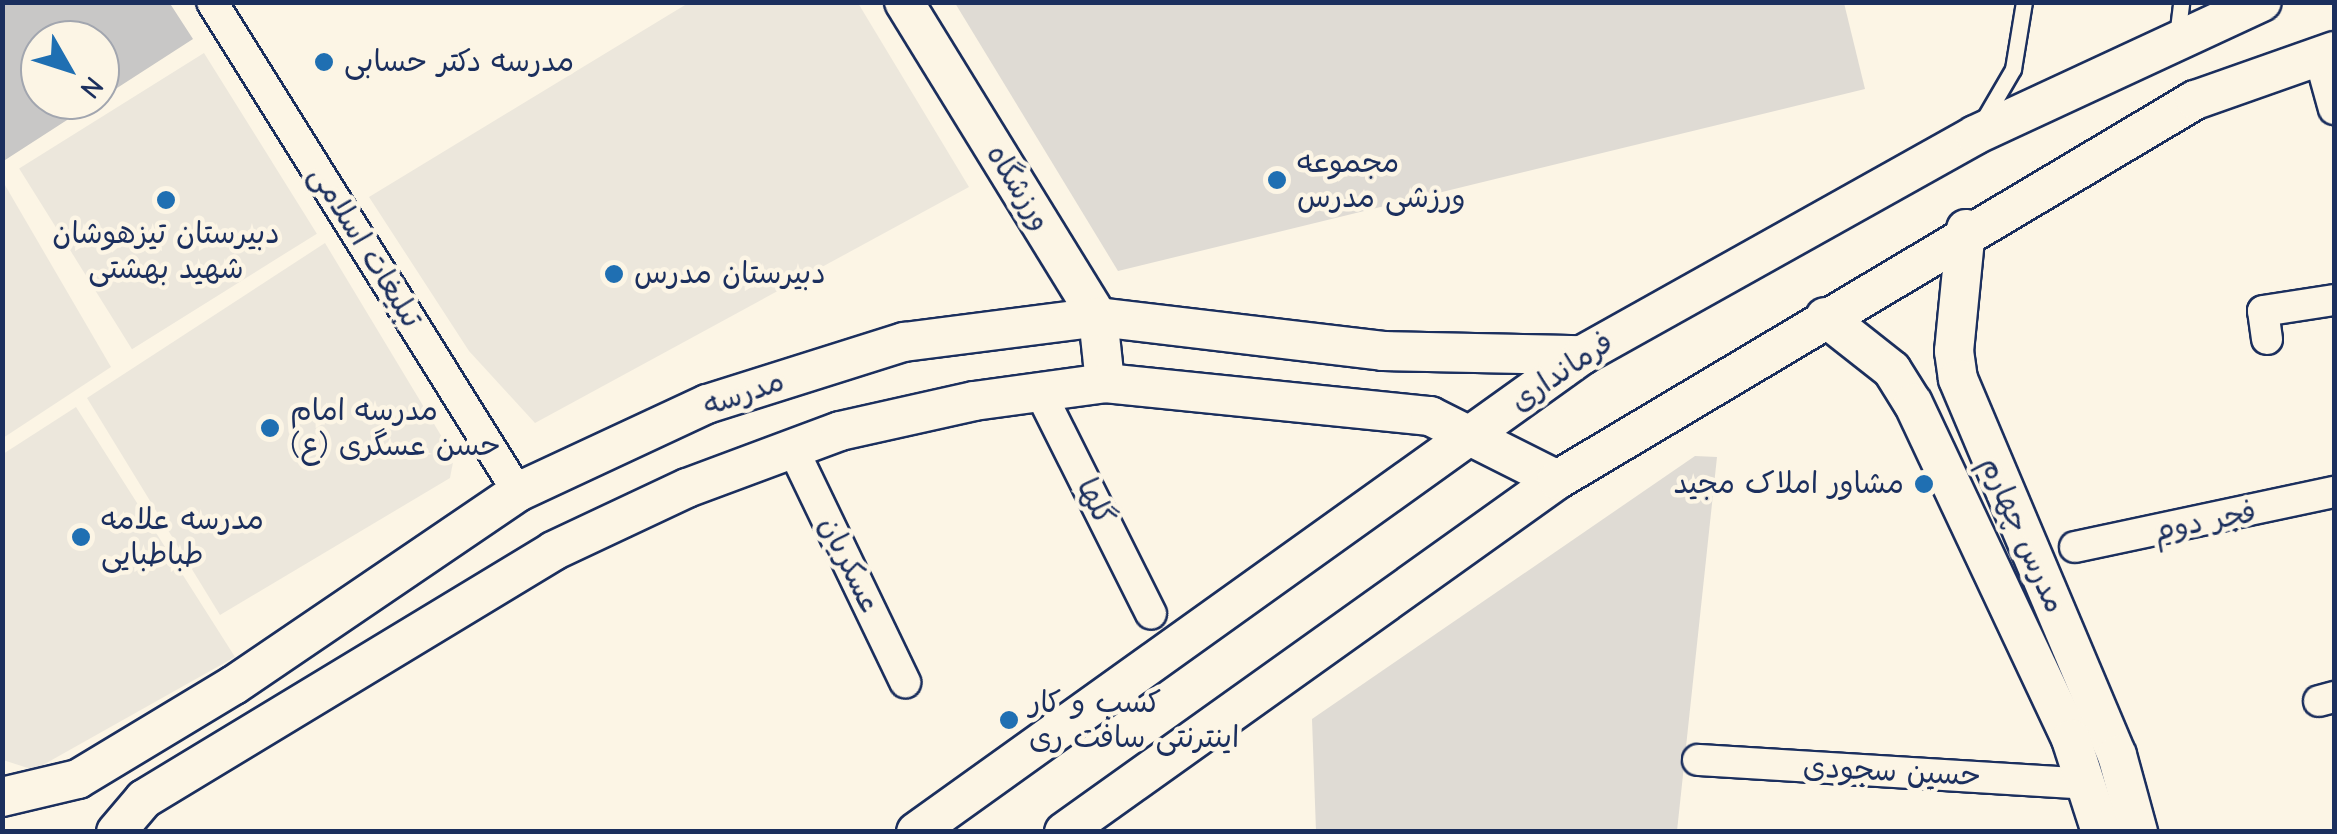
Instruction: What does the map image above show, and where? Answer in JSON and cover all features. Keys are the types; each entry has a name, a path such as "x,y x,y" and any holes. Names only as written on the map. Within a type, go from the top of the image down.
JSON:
{"street":[{"name":"تبلیغات اسلامی","path":"212,2 518,492"},
{"name":"ورزشگاه","path":"904,2 1098,317 1105,383"},
{"name":"فرمانداری","path":"916,832 1582,355 1974,136 2262,2"},
{"path":"2176,41 2195,100"},
{"path":"1064,832 1557,480 1966,229 2195,100 2327,53 2334,109"},
{"name":"مدرس چهارم","path":"1966,229 1954,352 1964,397 2117,755 2138,832"},
{"path":"2267,340 2264,311 2334,300"},
{"name":"مدرسه","path":"2,798 78,779 234,685 518,492 707,404 904,342 1098,317 1383,351 1582,355"},
{"name":"مدرس چهارم","path":"1825,317 1892,370 1913,403 2087,784 2100,832"},
{"path":"116,832 144,799 553,551 840,432 1039,390 1105,383 1430,416 1474,433 1557,480"},
{"name":"گلها","path":"1039,390 1151,614"},
{"name":"عسکریان","path":"793,449 905,682"},
{"name":"فجر دوم","path":"2075,547 2334,492"},
{"name":"حسین سجودی","path":"1698,760 2087,784"}],"lane":[{"path":"1974,136 2012,69 2024,2"},
{"path":"2176,41 2181,2"}],"shaded area":[{"name":"دبیرستان مدرس","path":"690,2 858,3 969,187 535,423 469,351 369,197"},
{"name":"مجموعه ورزشی مدرس","path":"955,3 1844,3 1865,89 1118,271"},
{"name":"دبیرستان تیزهوشان شهید بهشتی","path":"204,53 317,234 132,349 19,169 97,120 120,120 120,105"},
{"path":"2,180 111,367 3,438 2,438"},
{"name":"مدرسه امام حسن عسگری (ع)","path":"325,243 454,457 450,478 220,615 87,398"},
{"name":"مدرسه علامه طباطبایی","path":"76,407 235,657 34,770 3,760 3,454"},
{"path":"1695,456 1717,457 1677,831 1316,831 1312,719"}],"building":[{"path":"2,2 169,2 193,39 120,86 120,20 20,20 20,120 67,120 2,162"}],"place":[{"name":"مدرسه دکتر حسابی","path":"324,62"},
{"name":"مجموعه ورزشی مدرس","path":"1277,180"},
{"name":"دبیرستان تیزهوشان شهید بهشتی","path":"166,200"},
{"name":"دبیرستان مدرس","path":"614,274"},
{"name":"مدرسه امام حسن عسگری (ع)","path":"270,428"},
{"name":"مشاور املاک مجید","path":"1924,484"},
{"name":"مدرسه علامه طباطبایی","path":"81,537"},
{"name":"کسب و کار اینترنتی سافت ری","path":"1009,720"}]}
